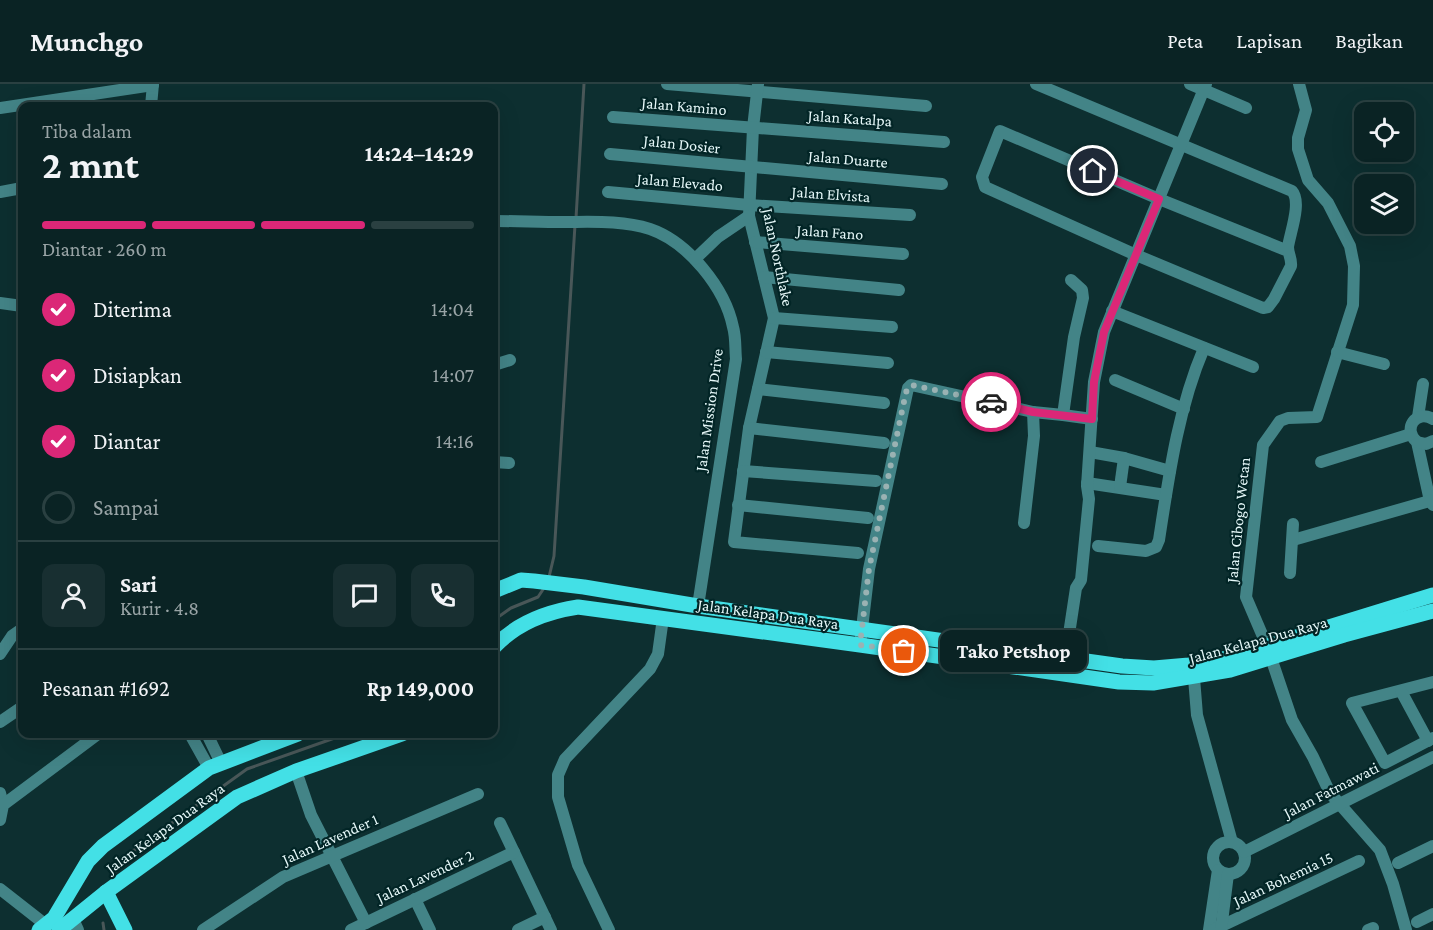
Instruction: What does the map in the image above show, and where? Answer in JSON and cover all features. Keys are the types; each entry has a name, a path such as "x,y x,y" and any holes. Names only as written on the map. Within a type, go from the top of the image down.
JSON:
{"main road":[{"name":"Jalan Kelapa Dua Raya","path":"498,589 521,580 534,580 698,606 1154,668 1189,665 1269,651 1433,611"},
{"path":"578,607 579,586"},
{"name":"Jalan Kelapa Dua Raya","path":"498,643 508,633 530,620 555,610 578,607 1119,682 1153,683 1194,678 1230,670 1269,651 1433,595"},
{"name":"Jalan Kelapa Dua Raya","path":"288,738 215,766 94,854 85,865 54,918 60,927 237,797 296,771 391,738"},
{"path":"106,892 125,930"}],"street":[{"path":"667,84 757,88 926,106"},
{"path":"1190,84 1205,87 1246,108"},
{"name":"Jalan Cibogo Wetan","path":"1269,651 1246,597 1263,445 1280,421 1288,418 1317,417 1353,305 1355,288 1353,255 1328,203 1306,176 1300,157 1297,142 1306,110 1299,84"},
{"path":"40,102 153,85 151,102"},
{"path":"1044,86 1292,191 1296,195 1297,202 1288,251 1292,260 1274,299 1266,307 1136,255 985,187 982,177 1000,131 1288,251"},
{"path":"1063,674 1076,588 1081,580 1089,499 1087,485 1096,367 1104,332 1205,87"},
{"name":"Jalan Northlake","path":"757,88 749,210 774,318 749,428 734,542 858,553"},
{"path":"0,108 18,105"},
{"name":"Jalan Kamino","path":"613,117 753,128"},
{"name":"Jalan Katalpa","path":"753,128 944,142"},
{"name":"Jalan Dosier","path":"610,154 751,168"},
{"name":"Jalan Duarte","path":"751,168 942,184"},
{"path":"0,192 18,189"},
{"name":"Jalan Elevado","path":"608,192 749,210"},
{"path":"695,259 749,210"},
{"name":"Jalan Elvista","path":"749,210 910,215"},
{"name":"Jalan Mission Drive","path":"498,221 593,222 633,225 651,229 695,259 712,280 724,301 734,327 736,359 698,606"},
{"name":"Jalan Fano","path":"755,243 903,254"},
{"path":"764,277 899,290"},
{"path":"1063,415 1074,337 1083,298 1082,290 1071,280"},
{"path":"0,303 18,305"},
{"path":"1112,311 1253,368"},
{"path":"774,318 892,327"},
{"path":"1098,546 1146,551 1156,547 1191,378 1204,348"},
{"path":"766,352 888,363"},
{"path":"1337,352 1384,364"},
{"path":"498,364 510,360"},
{"path":"1115,380 1184,409"},
{"path":"1419,417 1423,384"},
{"path":"860,645 869,569 908,388 911,385 1033,412 1092,419"},
{"path":"758,389 884,403"},
{"path":"1024,522 1034,436 1033,412"},
{"path":"1293,540 1432,502 1411,424 1419,417 1433,419"},
{"path":"749,428 884,443"},
{"path":"1321,462 1414,438 1426,444 1433,441"},
{"path":"1090,452 1124,458 1170,471"},
{"path":"1120,487 1124,458"},
{"path":"498,462 509,463"},
{"path":"743,471 876,481"},
{"path":"1087,485 1120,487 1166,495"},
{"path":"738,505 868,518"},
{"path":"1290,573 1293,524"},
{"path":"609,930 578,865 558,797 558,776 565,759 650,669 658,654 663,618"},
{"path":"0,654 12,636 18,632"},
{"path":"1269,651 1292,720 1324,782 1339,804 1380,850 1394,884 1406,930"},
{"path":"1194,678 1197,715 1232,842"},
{"path":"1401,691 1431,739 1385,763 1353,703 1433,682"},
{"path":"0,722 18,710"},
{"path":"0,820 2,799 92,738"},
{"path":"193,738 215,766"},
{"path":"208,738 215,766"},
{"name":"Jalan Fatmawati","path":"1244,852 1433,757"},
{"path":"296,771 311,815 366,922"},
{"name":"Jalan Lavender 1","path":"203,930 283,878 331,855 478,794"},
{"path":"500,823 551,930"},
{"path":"1232,842 1241,848 1245,857 1242,867 1233,873 1223,872 1213,861 1214,850 1222,843 1232,842"},
{"path":"1398,864 1433,846"},
{"name":"Jalan Lavender 2","path":"351,930 514,852"},
{"name":"Jalan Bohemia 15","path":"1216,929 1359,861"},
{"path":"1216,929 1223,872"},
{"path":"0,889 60,927"},
{"path":"415,899 430,930"},
{"path":"1417,921 1433,914"},
{"path":"518,930 545,917"}],"waterway":[{"path":"576,218 584,84"},
{"path":"549,577 554,556 575,225"},
{"path":"498,617 511,608 538,597 544,588"},
{"path":"115,872 126,856 247,769 335,738"},
{"path":"103,923 104,930"}],"way so far":[{"path":"904,651 860,645 869,569 906,392 911,385 991,402"}],"place":[{"name":"Tako Petshop","path":"904,651"}],"route":[{"path":"991,402 1033,412 1092,419 1094,382 1104,332 1159,199 1093,171"}]}
